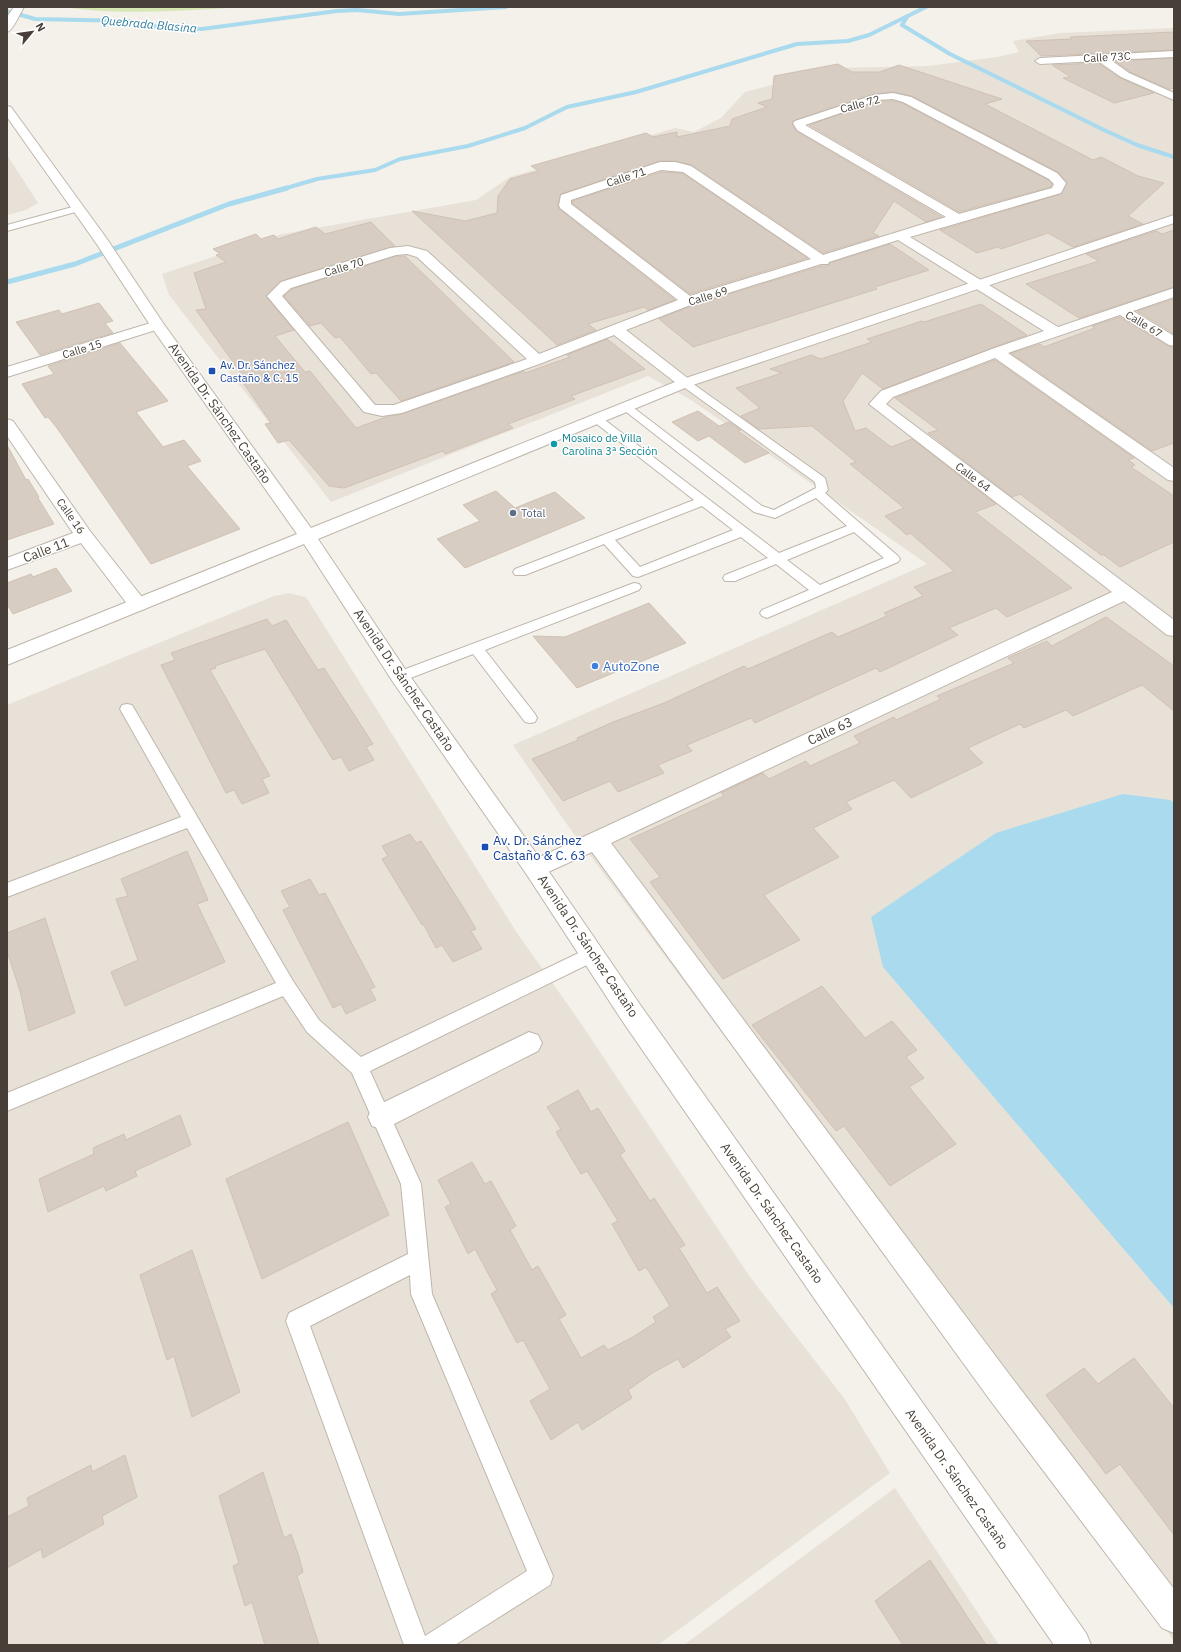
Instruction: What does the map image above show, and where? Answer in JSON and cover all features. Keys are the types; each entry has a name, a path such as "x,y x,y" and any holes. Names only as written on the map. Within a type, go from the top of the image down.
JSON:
{"street":[{"path":"7,29 13,15 19,7"},
{"name":"Calle 73C","path":"1040,61 1174,54"},
{"path":"1099,57 1124,75 1174,97"},
{"name":"Calle 72","path":"957,218 802,128 799,123 878,97 893,96 907,99 1053,176 1060,183 1057,190 1038,196"},
{"name":"Avenida Dr. Sánchez Castaño","path":"7,109 76,209 102,242 157,325 308,537 400,677 535,868 632,1014 1074,1645"},
{"name":"Calle 71","path":"688,301 565,205 565,198 660,166 675,166 687,169 823,261"},
{"name":"Calle 69","path":"382,411 396,410 537,360 688,301 823,261 957,218 1038,196"},
{"path":"7,658 308,537 685,382 1174,219"},
{"path":"900,236 1056,332"},
{"name":"Calle 70","path":"382,411 370,409 274,296 279,290 286,285 395,251 408,250 422,254 537,360"},
{"name":"Calle 67","path":"1121,310 1174,292"},
{"name":"Calle 64","path":"1121,310 997,352 887,394 877,404 1174,630"},
{"name":"Calle 67","path":"1121,310 1174,342"},
{"name":"Calle 15","path":"7,372 157,325"},
{"path":"617,330 685,382"},
{"path":"997,352 1174,476"},
{"name":"Calle 16","path":"7,424 84,535 138,605"},
{"name":"Calle 11","path":"7,564 84,535"},
{"name":"Calle 63","path":"535,868 1125,593"},
{"path":"596,840 1001,1389 1174,1616"},
{"path":"381,1117 529,1043"}],"lane":[{"path":"7,228 76,209"},
{"path":"685,382 716,404 715,411 819,491 856,527 893,558 767,613"},
{"path":"626,407 758,509 774,514 819,491"},
{"path":"597,419 818,590"},
{"path":"520,572 704,501"},
{"path":"730,578 856,527"},
{"path":"606,539 638,573 743,531"},
{"path":"400,677 634,587"},
{"path":"476,648 530,718"},
{"path":"127,709 287,986 313,1026 359,1067 411,1184 422,1294 541,1576 433,1645"},
{"path":"7,890 191,820"},
{"path":"359,1067 593,954"},
{"path":"7,1102 287,986"},
{"path":"416,1645 296,1320 418,1259"}],"shaded area":[{"path":"1174,28 1174,1641 563,819 513,745 927,564 691,400 648,376 331,502 169,295 162,274 282,234 476,200 510,177 675,128 694,132 721,118 745,92 836,68 928,66 997,57 1019,52 1013,41 1060,33"},
{"path":"7,155 38,203 26,210 7,215"},
{"path":"289,593 305,597 308,600 517,933 580,1022 750,1277 844,1398 890,1473 658,1645 7,1645 7,705 274,596"},
{"path":"895,1488 999,1645 684,1645"}],"green space":[{"path":"64,7 247,7 131,12 86,10"}],"water":[{"path":"1123,794 1170,800 1174,803 1174,1308 883,967 871,917 996,833"}],"building":[{"path":"1174,32 1174,50 1041,56 1026,41 1072,39 1070,37"},
{"path":"1174,58 1174,88 1169,89 1130,72 1115,61"},
{"path":"1098,63 1120,78 1154,93 1114,103 1063,78 1071,77 1052,65"},
{"path":"838,64 852,72 880,72 899,65 1002,99 985,104 1093,160 1101,157 1138,176 1164,183 1128,216 1143,224 1073,247 1048,233 1001,249 998,247 977,253 940,230 1061,194 1067,182 1058,172 912,96 893,92 874,94 795,120 792,124 796,131 942,217 926,222 894,201 873,233 879,236 823,253 692,165 675,161 660,161 561,194 558,205 559,209 675,300 648,310 644,307 588,324 596,330 557,345 412,211 465,221 497,213 498,196 510,179 539,171 531,166 646,133 653,137 677,132 677,137 730,126 732,119 767,107 758,103 772,99 774,76"},
{"path":"879,101 893,101 902,103 1048,180 1052,184 1051,187 959,212 809,125"},
{"path":"661,172 682,173 808,258 690,294 572,203 572,201"},
{"path":"371,222 395,246 281,281 266,296 294,330 275,336 305,372 310,371 356,428 389,416 402,414 524,371 525,373 570,357 567,355 607,339 645,369 571,396 575,399 508,424 513,428 445,454 443,451 344,488 329,486 289,440 278,443 265,424 271,423 244,384 248,383 196,310 206,309 194,273 226,262 216,255 220,254 213,249 256,234 261,239 274,235 278,239 316,227 325,234"},
{"path":"1174,230 1174,287 1079,318 1026,284 1099,261 1086,254 1156,231 1162,234"},
{"path":"890,244 929,270 875,287 877,289 693,347 659,319 694,305 821,266 828,266 830,263"},
{"path":"396,256 405,256 514,362 401,401 376,373 371,374 340,337 335,338 321,323 310,326 284,296 292,289"},
{"path":"1174,299 1174,334 1137,311"},
{"path":"99,303 113,321 105,323 113,333 40,355 16,322 59,310 62,314"},
{"path":"981,304 1027,335 883,389 862,373 843,401 855,431 866,428 891,447 912,439 996,504 975,512 1072,588 1007,617 996,608 949,628 958,635 880,672 876,668 755,723 751,718 687,745 692,751 658,765 664,773 618,792 610,781 563,801 532,759 578,740 577,738 613,722 664,703 744,666 748,669 832,632 838,637 887,616 884,613 923,596 914,587 954,571 910,533 907,535 885,516 904,508 850,464 856,462 812,426 759,429 741,416 760,408 736,388 782,373 770,369 811,355 821,359 872,342 867,339"},
{"path":"1120,317 1168,346 1174,347 1174,443 1152,451 1011,353 1040,344 1044,347 1095,328 1092,326"},
{"path":"120,343 168,401 136,412 163,447 184,440 201,461 187,466 240,529 151,564 57,428 48,417 45,418 22,384 54,374 48,366"},
{"path":"995,360 1134,458 1128,460 1135,465 1131,467 1174,496 1174,542 1120,567 1104,555 1101,555 1020,494 1012,497 928,433 938,430 895,398"},
{"path":"698,411 719,426 729,422 741,430 738,431 769,453 745,463 709,436 698,441 672,422"},
{"path":"7,445 26,480 28,479 54,524 7,540"},
{"path":"496,491 515,508 555,492 585,518 465,568 437,539 480,521 463,505"},
{"path":"56,568 72,591 13,614 7,604 7,583 31,574 33,577"},
{"name":"AutoZone","path":"649,603 686,643 577,688 533,636 565,637"},
{"path":"1106,617 1174,666 1174,711 1142,685 1073,716 1066,710 1024,728 1020,724 968,748 983,763 911,798 894,780 846,802 852,809 813,828 839,857 764,895 800,940 723,979 650,882 660,877 630,839 724,796 721,793 763,773 769,779 806,761 810,766 860,743 854,736 894,717 896,720 941,699 937,696 1014,663 1008,658 1047,641 1052,646"},
{"path":"267,619 272,626 286,620 318,670 324,668 373,744 366,747 374,760 349,771 341,757 333,760 265,649 215,666 216,668 210,670 270,776 262,779 269,793 242,804 234,790 226,793 161,665 175,660 171,653"},
{"path":"410,834 416,843 421,841 463,907 476,929 471,931 482,949 453,962 442,945 436,948 424,925 422,925 382,859 388,856 382,846"},
{"path":"187,851 208,900 197,904 225,962 125,1006 111,972 138,960 116,899 128,896 121,879"},
{"path":"310,879 319,895 325,893 375,987 370,989 376,1000 346,1014 341,1004 333,1008 283,910 290,907 281,891"},
{"path":"45,918 75,1013 29,1031 20,991 7,951 7,933"},
{"path":"822,986 865,1038 892,1021 917,1050 906,1057 924,1078 909,1087 956,1144 890,1186 844,1126 836,1131 752,1025"},
{"path":"578,1090 591,1112 598,1108 625,1151 620,1155 650,1201 654,1198 685,1245 679,1248 707,1293 717,1287 740,1321 725,1329 731,1337 683,1368 678,1359 654,1372 628,1390 632,1398 582,1430 578,1422 551,1440 530,1401 550,1389 523,1340 517,1343 491,1294 497,1290 475,1249 468,1254 445,1207 451,1204 438,1180 472,1162 485,1184 491,1181 516,1226 510,1230 532,1270 538,1266 566,1315 559,1319 581,1358 604,1345 608,1350 633,1337 656,1322 653,1317 670,1306 646,1267 639,1271 612,1224 618,1221 587,1171 581,1174 556,1132 561,1129 547,1107"},
{"path":"180,1115 191,1145 135,1171 137,1176 106,1191 104,1186 48,1212 39,1179 94,1154 93,1148 124,1134 126,1140"},
{"path":"348,1122 389,1215 262,1279 226,1179"},
{"path":"192,1250 240,1392 192,1417 174,1356 167,1360 140,1275"},
{"path":"1134,1358 1174,1408 1174,1535 1120,1464 1106,1474 1046,1395 1084,1368 1098,1384"},
{"path":"125,1455 137,1497 102,1516 104,1524 43,1558 41,1549 7,1568 7,1517 29,1506 27,1498 91,1465 92,1472"},
{"path":"263,1472 284,1538 291,1534 299,1557 303,1572 297,1576 319,1645 265,1645 252,1602 245,1606 233,1566 239,1563 219,1496"},
{"path":"930,1560 986,1645 903,1645 875,1601"}],"waterway":[{"name":"Quebrada Blasina","path":"7,11 35,19 130,21 163,28 202,29 337,11 357,10 399,14 506,7"},
{"path":"283,189 317,179 375,170 400,159 468,146 525,128 567,107 636,92 797,44 848,41 869,35 926,7"},
{"path":"907,17 902,25 950,54 1104,130 1137,145 1174,157"},
{"path":"7,282 75,264 229,204 287,188"}],"place":[{"name":"Av. Dr. Sánchez Castaño & C. 15","path":"212,371"},
{"name":"Mosaico de Villa Carolina 3ª Sección","path":"554,444"},
{"name":"Total","path":"513,513"},
{"name":"AutoZone","path":"595,666"},
{"name":"Av. Dr. Sánchez Castaño & C. 63","path":"485,847"}]}
